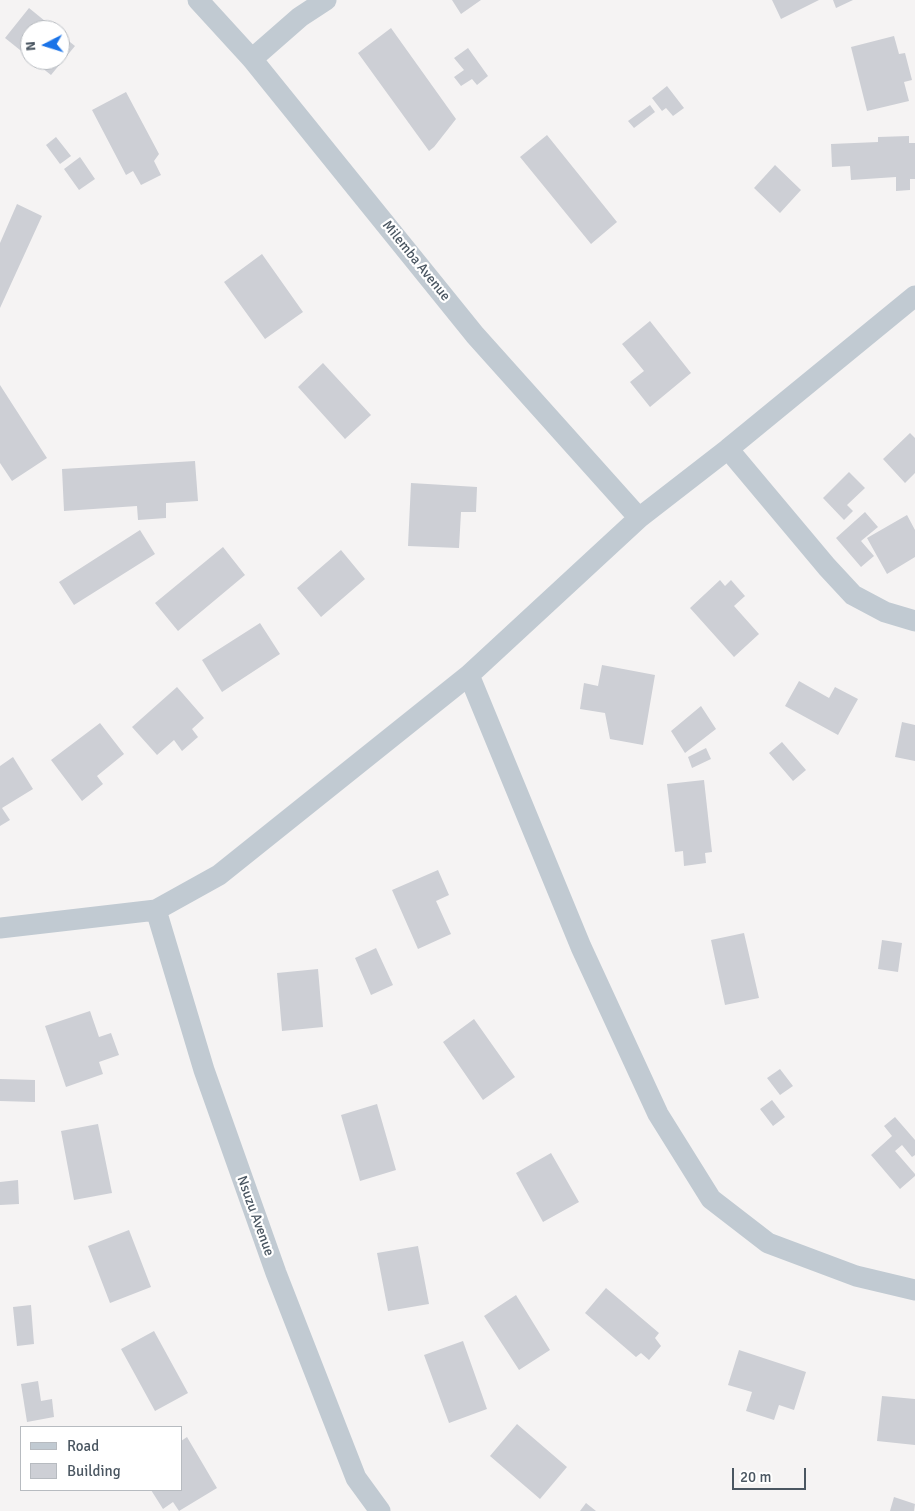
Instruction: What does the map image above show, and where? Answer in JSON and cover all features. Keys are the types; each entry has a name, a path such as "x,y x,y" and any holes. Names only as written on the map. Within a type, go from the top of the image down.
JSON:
{"street":[{"name":"Milemba Avenue","path":"198,0 252,59 475,335 639,518"},
{"path":"252,59 300,17 326,0"},
{"path":"0,928 156,910 219,875 469,675 639,518 728,449 915,296"},
{"path":"728,449 827,567 853,595 885,612 915,621"},
{"path":"469,675 581,947 654,1105 711,1199 768,1243 856,1276 915,1290"},
{"name":"Nsuzu Avenue","path":"156,910 204,1070 276,1273 356,1478 380,1511"}],"building":[{"path":"452,0 481,0 461,14"},
{"path":"772,0 819,0 781,19"},
{"path":"833,0 853,0 836,8"},
{"path":"29,8 44,20 20,20 20,50 5,38"},
{"path":"391,28 456,119 429,151 358,53"},
{"path":"894,36 899,54 905,53 912,80 904,82 909,101 867,111 851,47"},
{"path":"70,42 75,46 70,52"},
{"path":"468,48 488,76 477,85 472,79 461,86 454,77 464,70 454,58"},
{"path":"45,70 55,70 51,75"},
{"path":"667,86 684,108 673,116 666,108 662,111 652,98"},
{"path":"126,92 159,154 154,161 161,175 141,185 133,171 126,175 92,110"},
{"path":"650,105 655,112 634,128 628,121"},
{"path":"547,135 617,222 591,244 520,157"},
{"path":"909,136 909,143 915,143 915,179 910,179 910,190 896,191 896,177 851,180 850,166 832,167 831,144 878,142 878,137"},
{"path":"56,137 71,156 60,164 46,145"},
{"path":"80,157 95,179 79,190 64,169"},
{"path":"775,165 801,190 780,213 754,188"},
{"path":"17,204 42,216 0,308 0,243"},
{"path":"262,254 303,312 265,339 224,282"},
{"path":"650,321 691,373 650,407 630,382 644,371 622,344"},
{"path":"323,363 371,415 345,439 298,387"},
{"path":"0,385 47,458 12,481 0,463"},
{"path":"910,433 915,438 915,473 905,483 883,459"},
{"path":"195,461 198,501 166,503 166,518 138,520 137,506 64,511 62,469"},
{"path":"849,472 865,488 847,505 853,511 844,520 823,498"},
{"path":"411,483 477,487 476,512 461,512 459,548 408,546"},
{"path":"865,512 878,527 861,541 874,556 861,567 836,538"},
{"path":"907,515 915,530 915,557 887,574 867,538"},
{"path":"140,530 155,554 74,605 59,582"},
{"path":"223,547 245,575 178,631 155,603"},
{"path":"341,550 365,579 321,617 297,588"},
{"path":"720,580 725,586 731,580 745,596 734,606 759,634 734,657 690,608"},
{"path":"260,623 280,654 222,692 202,660"},
{"path":"602,665 655,675 643,745 610,739 605,713 580,709 584,683 598,686"},
{"path":"799,681 829,698 835,687 858,699 838,735 785,706"},
{"path":"177,687 204,718 192,729 198,737 182,751 174,740 157,755 132,727"},
{"path":"701,706 716,729 685,753 671,731"},
{"path":"902,722 915,725 915,761 895,757"},
{"path":"100,723 124,754 97,776 103,784 82,801 51,760"},
{"path":"782,742 806,770 793,781 769,753"},
{"path":"706,748 711,759 692,768 688,757"},
{"path":"13,757 33,789 2,808 10,820 0,826 0,766"},
{"path":"704,780 712,852 705,853 706,863 684,866 683,851 675,852 667,784"},
{"path":"438,870 449,895 436,901 451,934 418,949 392,890"},
{"path":"744,933 759,998 725,1005 711,940"},
{"path":"882,940 902,943 898,972 878,969"},
{"path":"376,948 393,985 371,995 355,958"},
{"path":"318,969 323,1027 282,1031 277,973"},
{"path":"90,1011 99,1037 111,1033 119,1055 99,1062 103,1074 66,1087 45,1026"},
{"path":"474,1019 515,1077 483,1100 443,1042"},
{"path":"780,1069 793,1086 780,1095 767,1078"},
{"path":"0,1079 35,1080 35,1102 0,1101"},
{"path":"772,1100 785,1117 773,1126 760,1109"},
{"path":"377,1104 396,1170 360,1181 341,1115"},
{"path":"895,1117 915,1140 915,1155 912,1157 902,1145 895,1151 915,1174 900,1189 871,1155 892,1136 884,1126"},
{"path":"98,1124 112,1193 74,1200 61,1131"},
{"path":"551,1153 579,1202 543,1222 516,1173"},
{"path":"18,1180 19,1204 0,1205 0,1182"},
{"path":"129,1230 151,1287 110,1303 88,1246"},
{"path":"418,1246 429,1304 388,1311 377,1253"},
{"path":"606,1288 659,1333 655,1338 661,1346 649,1360 641,1353 636,1357 585,1313"},
{"path":"516,1295 550,1350 519,1370 484,1316"},
{"path":"31,1305 34,1344 17,1346 13,1307"},
{"path":"154,1331 188,1393 155,1411 121,1349"},
{"path":"463,1341 487,1409 449,1423 424,1355"},
{"path":"739,1350 806,1372 794,1410 779,1405 774,1420 746,1411 752,1392 728,1385"},
{"path":"38,1381 41,1401 52,1399 54,1417 27,1422 21,1384"},
{"path":"882,1396 915,1399 915,1445 877,1441"},
{"path":"517,1424 567,1467 540,1499 490,1456"},
{"path":"187,1437 217,1488 179,1511 173,1502 163,1509 152,1491 182,1491 182,1440"},
{"path":"894,1497 915,1504 914,1511 890,1511"},
{"path":"586,1503 596,1511 580,1511"}]}
